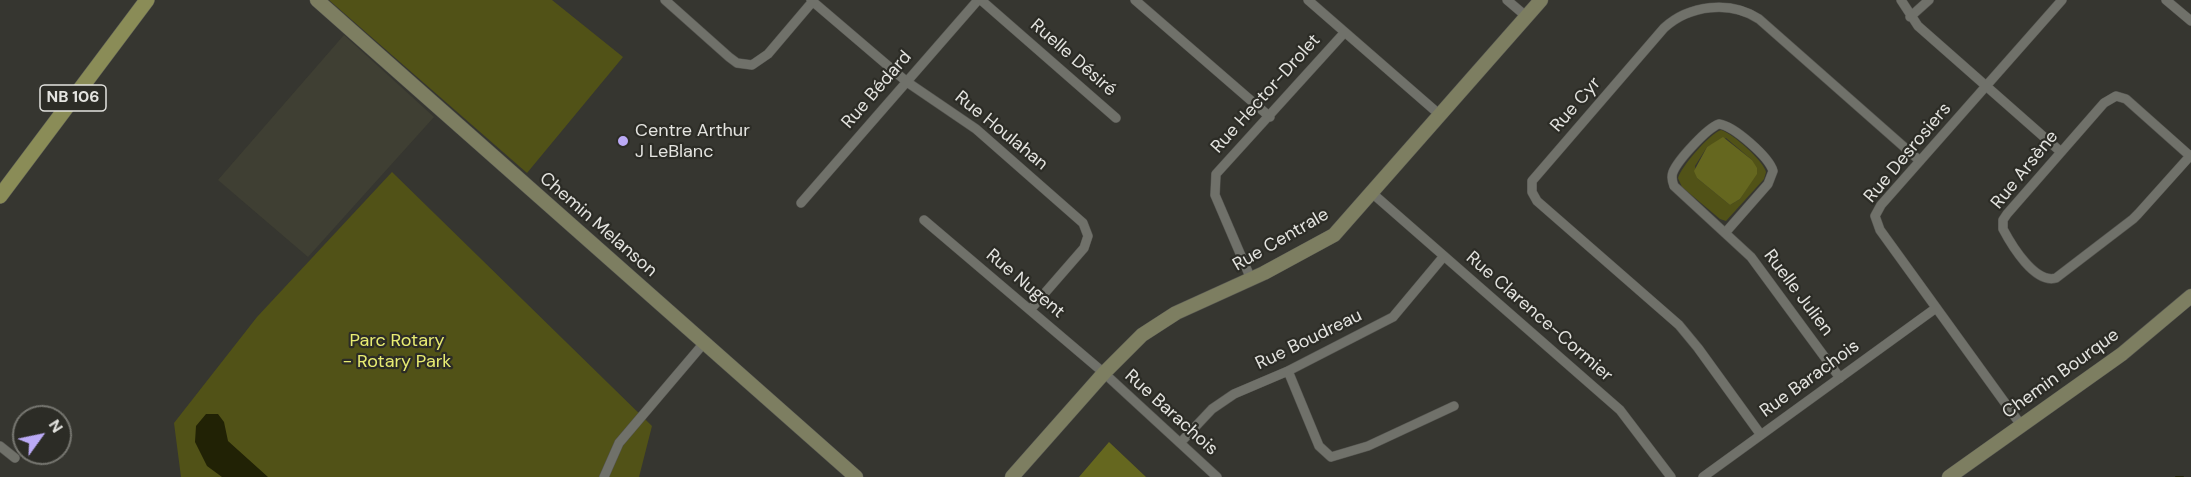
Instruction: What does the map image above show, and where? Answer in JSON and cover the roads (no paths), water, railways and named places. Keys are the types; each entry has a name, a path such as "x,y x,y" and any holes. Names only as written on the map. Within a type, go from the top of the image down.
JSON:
{"main road":[{"name":"NB 106","path":"0,196 147,0"}],"street":[{"name":"Chemin Melanson","path":"317,0 856,477"},
{"path":"665,0 737,63 752,65 768,54 812,1"},
{"name":"Rue Bédard","path":"801,202 979,0"},
{"name":"Ruelle Désiré","path":"979,0 1116,117"},
{"path":"1135,0 1270,117"},
{"path":"1308,0 1440,115"},
{"path":"1507,0 1527,17"},
{"name":"Rue Centrale","path":"1012,477 1104,373 1142,335 1176,313 1251,279 1334,235 1541,0"},
{"path":"1901,0 1910,17 2061,152"},
{"path":"1910,17 1929,0"},
{"name":"Rue Desrosiers","path":"2021,425 1880,230 1875,219 1881,205 2062,0"},
{"path":"2166,0 2191,21"},
{"name":"Rue Houlahan","path":"812,1 907,82 976,129 1075,214 1088,230 1084,248 1030,310"},
{"name":"Rue Cyr","path":"1761,435 1685,332 1537,201 1532,192 1532,181 1664,28 1680,15 1701,8 1743,11 1759,19 1920,161"},
{"name":"Rue Hector-Drolet","path":"1251,279 1215,195 1216,174 1344,33"},
{"name":"Rue Arsène","path":"2118,96 2129,101 2191,155 2127,224 2058,276 2047,279 2035,274 2005,232 2002,223 2007,214 2104,103 2118,96"},
{"name":"Ruelle Julien","path":"1725,233 1768,184 1773,171 1769,161 1731,128 1719,124 1708,129 1677,166 1672,180 1678,191 1725,233 1761,270 1840,378"},
{"name":"Rue Clarence-Cormier","path":"1372,194 1624,415 1671,477"},
{"name":"Rue Nugent","path":"924,220 1104,373"},
{"name":"Rue Boudreau","path":"1180,443 1212,409 1234,394 1288,371 1393,317 1444,256"},
{"name":"Chemin Bourque","path":"1949,477 2122,354 2191,296"},
{"name":"Rue Barachois","path":"1703,477 1936,308"},
{"path":"604,477 620,443 704,343"},
{"path":"1288,371 1319,446 1331,457 1368,446 1454,406"},
{"name":"Rue Barachois","path":"1104,373 1217,477"},
{"path":"0,446 12,456"}],"waterway":[{"path":"2176,477 2183,477"}],"place":[{"name":"Centre Arthur J LeBlanc","path":"623,141"}],"park label":[{"name":"Parc Rotary - Rotary Park","path":"397,351"}]}
